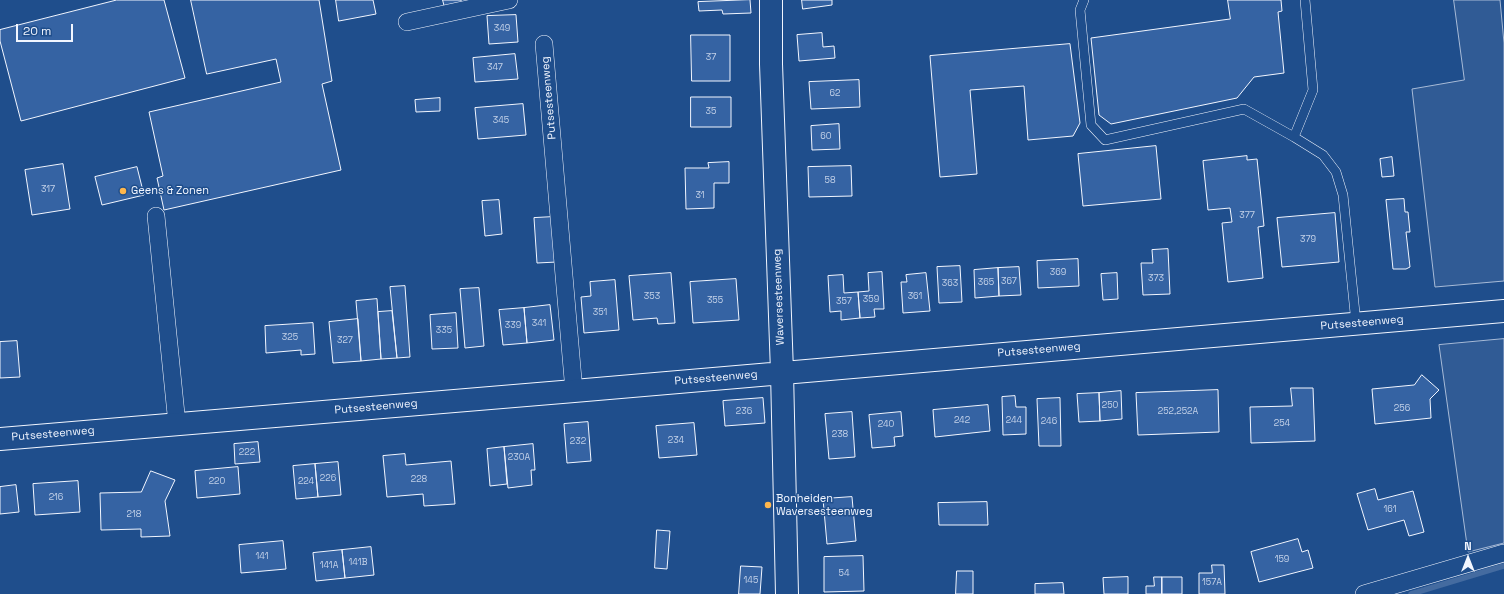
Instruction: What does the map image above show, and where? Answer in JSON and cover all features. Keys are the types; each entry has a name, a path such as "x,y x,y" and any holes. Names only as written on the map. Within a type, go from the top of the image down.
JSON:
{"main road":[{"name":"Waversesteenweg","path":"771,0 771,64 782,372 787,594"},
{"name":"Putsesteenweg","path":"0,439 1504,311"}],"street":[{"path":"407,22 509,0"},
{"name":"Putsesteenweg","path":"544,44 574,391"},
{"path":"156,216 177,424"},
{"path":"1364,594 1504,553"}],"lane":[{"path":"1084,0 1080,10 1091,125 1105,140 1244,109 1294,137 1322,155 1336,172 1343,195 1356,324"},
{"path":"1294,137 1313,90 1305,0"}],"shaded area":[{"path":"1454,0 1500,0 1504,43 1504,281 1435,287 1412,89 1464,80"},
{"path":"1504,339 1504,543 1468,552 1439,345"}],"building":[{"path":"117,0 164,0 185,78 21,121 0,41 0,30"},
{"path":"191,0 319,0 332,81 322,84 341,170 164,210 157,178 163,176 149,112 281,82 276,59 207,74"},
{"path":"336,0 373,0 376,14 339,21"},
{"path":"443,0 461,0 462,5 445,8"},
{"path":"750,0 751,13 723,14 722,10 699,11 698,2"},
{"path":"802,0 832,0 832,5 803,9"},
{"path":"1228,0 1281,0 1282,11 1278,12 1284,73 1254,77 1237,98 1111,124 1099,115 1091,38 1230,19"},
{"path":"516,15 518,42 489,44 487,16"},
{"path":"822,33 823,47 834,46 835,58 799,61 797,35"},
{"path":"691,35 730,35 730,81 692,81"},
{"path":"1070,44 1080,123 1073,136 1028,140 1024,86 970,90 977,174 940,177 930,56"},
{"path":"515,54 518,79 475,82 473,58"},
{"path":"859,80 860,107 811,109 809,82"},
{"path":"691,97 731,97 731,127 691,127"},
{"path":"440,98 440,111 416,112 415,100"},
{"path":"523,104 526,135 478,139 475,108"},
{"path":"839,124 840,149 812,150 811,126"},
{"path":"1156,146 1161,199 1083,206 1078,154"},
{"path":"1247,156 1247,160 1257,159 1264,226 1258,227 1263,278 1228,282 1222,223 1232,222 1230,208 1208,210 1203,161"},
{"path":"1392,157 1394,176 1382,177 1380,159"},
{"path":"729,162 729,183 714,183 714,208 686,209 685,168 709,168 708,163"},
{"path":"63,164 70,209 32,215 25,170"},
{"path":"851,166 852,196 809,197 808,167"},
{"path":"137,167 144,195 102,205 95,177"},
{"path":"1404,199 1405,212 1408,212 1410,232 1406,232 1410,267 1406,269 1393,269 1386,200"},
{"path":"499,200 502,234 485,236 482,201"},
{"path":"1335,213 1339,262 1282,267 1277,218"},
{"path":"553,217 557,262 537,263 534,218"},
{"path":"1168,249 1170,294 1143,295 1141,263 1153,263 1152,250"},
{"path":"1078,259 1079,286 1038,288 1037,261"},
{"path":"960,266 962,302 939,303 937,267"},
{"path":"1019,267 1021,295 999,296 998,268"},
{"path":"998,268 999,296 975,298 974,270"},
{"path":"882,272 884,309 874,309 875,317 860,318 858,292 869,291 868,273"},
{"path":"671,273 675,323 658,324 657,318 633,320 629,276"},
{"path":"926,273 930,311 903,313 901,282 907,282 906,275"},
{"path":"1117,273 1118,299 1103,300 1101,274"},
{"path":"843,275 844,293 858,292 860,318 841,320 841,311 830,312 828,276"},
{"path":"736,279 739,320 693,323 690,282"},
{"path":"615,280 619,330 584,333 581,297 591,296 590,282"},
{"path":"405,286 410,357 397,358 390,287"},
{"path":"479,288 484,346 465,348 460,289"},
{"path":"377,299 381,359 361,361 356,301"},
{"path":"550,305 554,340 527,343 524,308"},
{"path":"524,308 527,343 503,345 499,310"},
{"path":"392,311 397,358 381,359 378,312"},
{"path":"456,313 458,348 432,349 430,315"},
{"path":"358,319 361,361 333,363 329,322"},
{"path":"313,323 315,354 301,355 301,350 266,353 265,326"},
{"path":"17,341 20,377 0,378 0,342"},
{"path":"1422,375 1439,390 1430,399 1431,418 1375,424 1372,389 1414,385"},
{"path":"1291,388 1313,388 1315,441 1251,443 1250,407 1292,406"},
{"path":"1218,390 1219,432 1138,435 1136,393"},
{"path":"1121,391 1122,419 1100,421 1099,393"},
{"path":"1099,393 1100,421 1079,422 1077,394"},
{"path":"1015,396 1016,407 1026,407 1026,434 1003,435 1002,397"},
{"path":"763,398 765,423 725,426 723,401"},
{"path":"1060,398 1061,446 1039,446 1037,399"},
{"path":"988,405 990,431 935,437 933,410"},
{"path":"852,412 855,457 829,459 825,414"},
{"path":"901,412 903,436 894,437 895,446 872,448 869,415"},
{"path":"588,422 591,461 567,463 564,424"},
{"path":"694,423 697,455 659,458 656,426"},
{"path":"258,442 260,462 235,464 234,444"},
{"path":"533,444 535,470 531,470 532,485 508,488 504,447"},
{"path":"504,447 507,484 490,486 487,449"},
{"path":"405,454 406,465 451,461 455,504 424,506 423,494 387,497 383,456"},
{"path":"338,462 341,495 318,497 315,464"},
{"path":"315,464 318,497 296,499 293,466"},
{"path":"238,467 240,494 197,498 195,471"},
{"path":"151,471 175,480 165,501 170,536 141,537 141,529 101,530 100,493 141,492"},
{"path":"78,481 80,512 35,515 33,484"},
{"path":"16,485 19,512 0,514 0,487"},
{"path":"1375,489 1378,500 1413,491 1424,532 1409,536 1404,520 1368,530 1357,494"},
{"path":"852,497 856,541 827,544 823,499"},
{"path":"987,502 988,525 939,525 938,503"},
{"path":"657,530 670,531 667,569 655,568"},
{"path":"1298,539 1302,552 1308,550 1313,568 1259,582 1251,552"},
{"path":"283,541 286,569 241,573 239,545"},
{"path":"371,547 374,575 345,578 342,550"},
{"path":"342,550 345,578 316,581 313,553"},
{"path":"863,556 864,591 824,592 824,557"},
{"path":"1212,565 1224,565 1225,594 1199,594 1199,573 1212,573"},
{"path":"741,566 762,567 760,594 739,594"},
{"path":"957,571 973,571 973,594 956,594"},
{"path":"1128,577 1128,594 1104,594 1103,578"},
{"path":"1154,577 1162,577 1162,594 1146,594 1146,586 1154,586"},
{"path":"1162,577 1182,577 1182,594 1162,594"},
{"path":"1063,583 1064,594 1035,594 1035,584"}],"waterway":[{"path":"1411,594 1504,566"}],"place":[{"name":"Geens & Zonen","path":"123,191"},
{"name":"Bonheiden Waversesteenweg","path":"768,505"}]}
